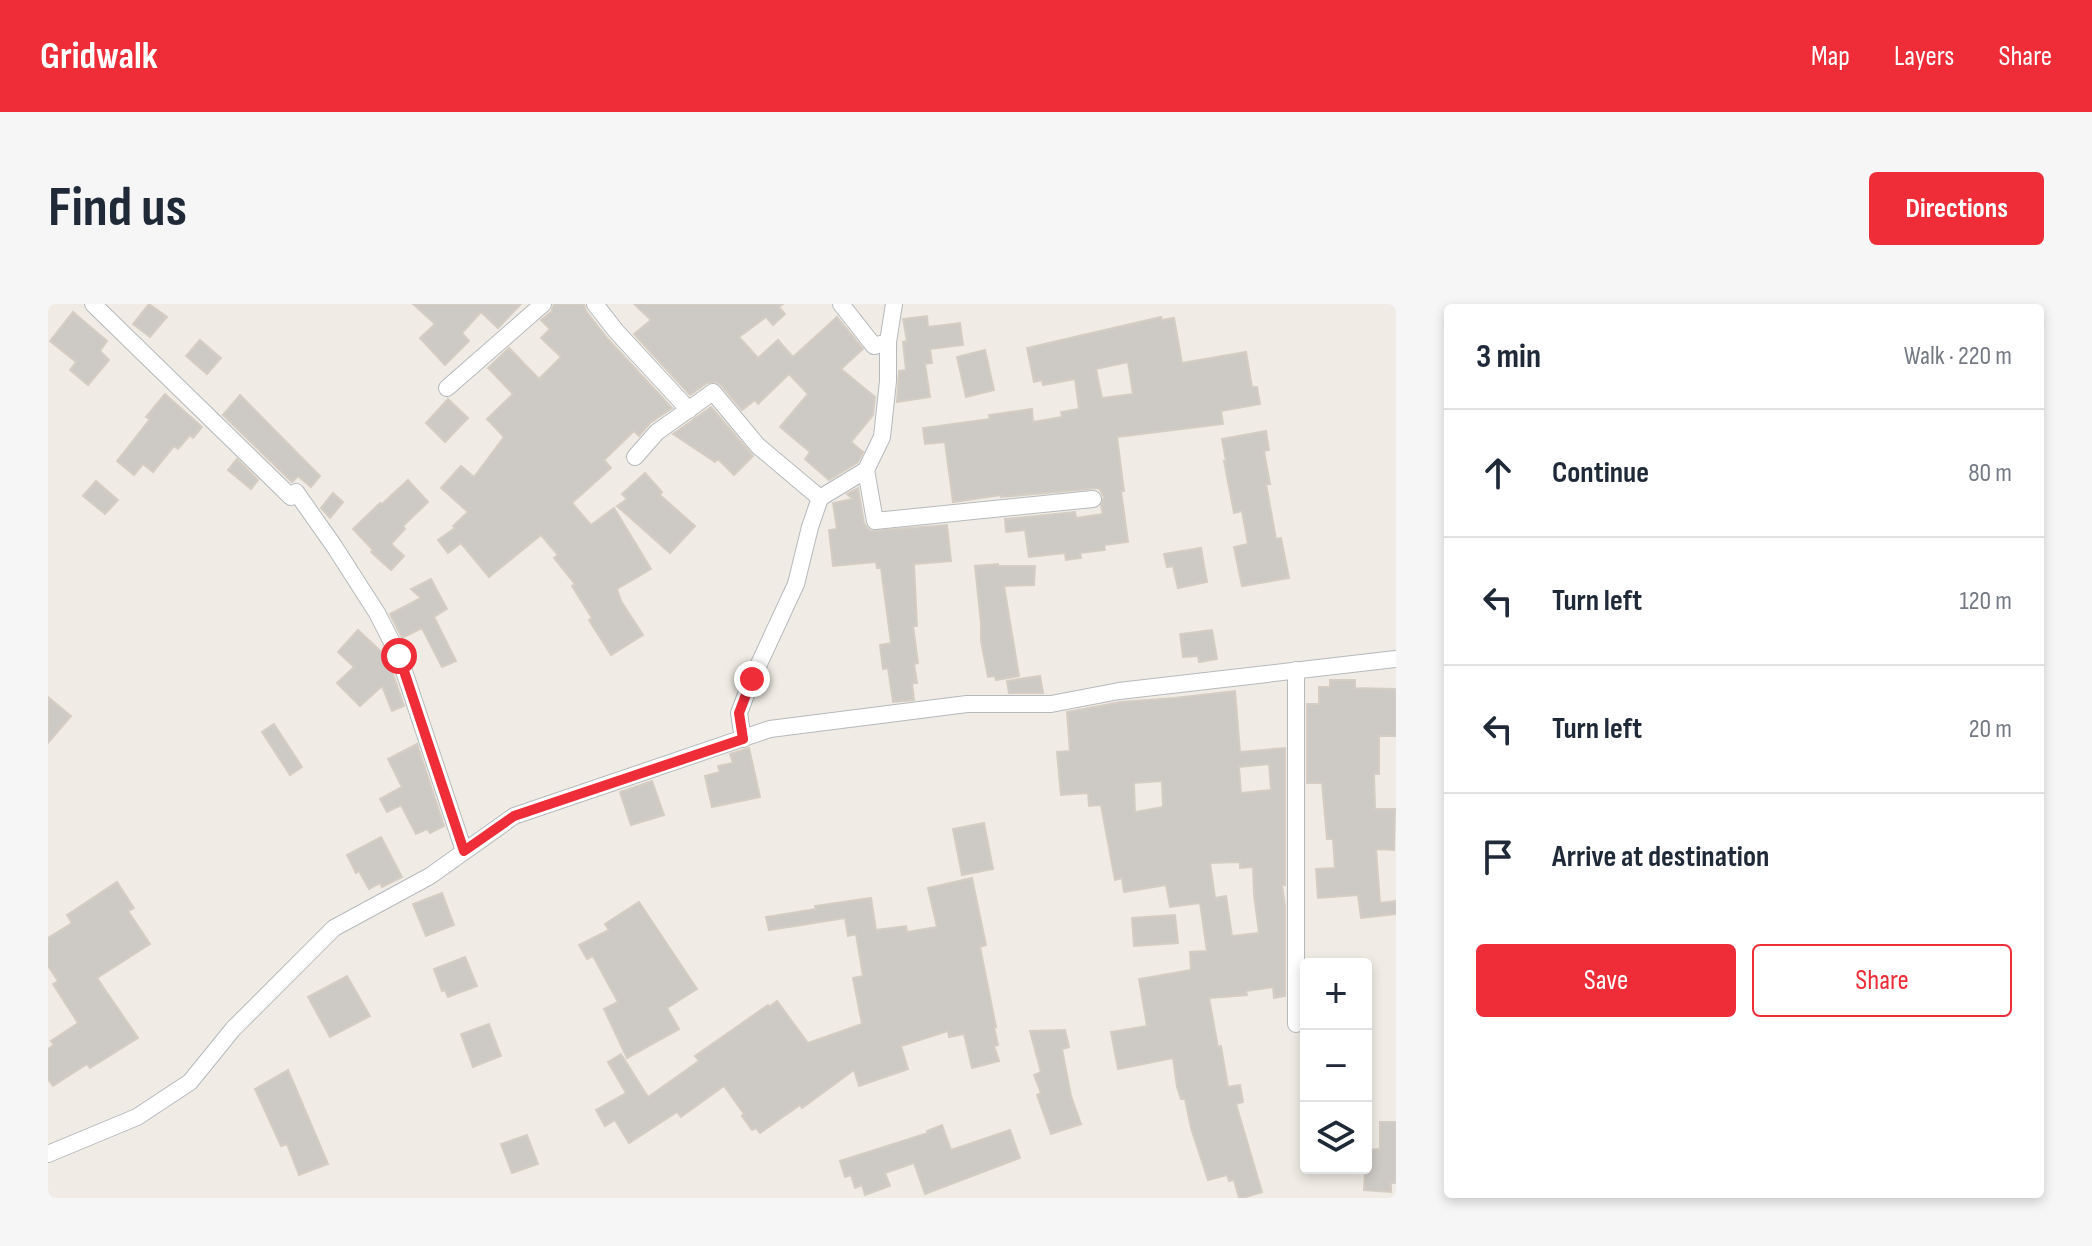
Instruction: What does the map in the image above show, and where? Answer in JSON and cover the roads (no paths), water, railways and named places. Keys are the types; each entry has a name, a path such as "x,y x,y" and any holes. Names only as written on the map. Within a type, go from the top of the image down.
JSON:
{"street":[{"path":"93,304 291,497 296,492 334,546 377,613 399,656 464,851"},
{"path":"447,388 543,304"},
{"path":"595,304 689,410"},
{"path":"841,304 874,346 888,342"},
{"path":"743,739 739,713 796,584 820,498 866,470 882,437 888,381 888,342 894,304"},
{"path":"635,457 657,432 713,392 758,446 820,498"},
{"path":"866,470 875,521 1093,499"},
{"path":"48,1154 137,1117 190,1082 233,1029 334,928 430,876 514,816 770,729 967,704 1051,704 1119,691 1396,659"},
{"path":"1296,670 1296,1024"}]}
